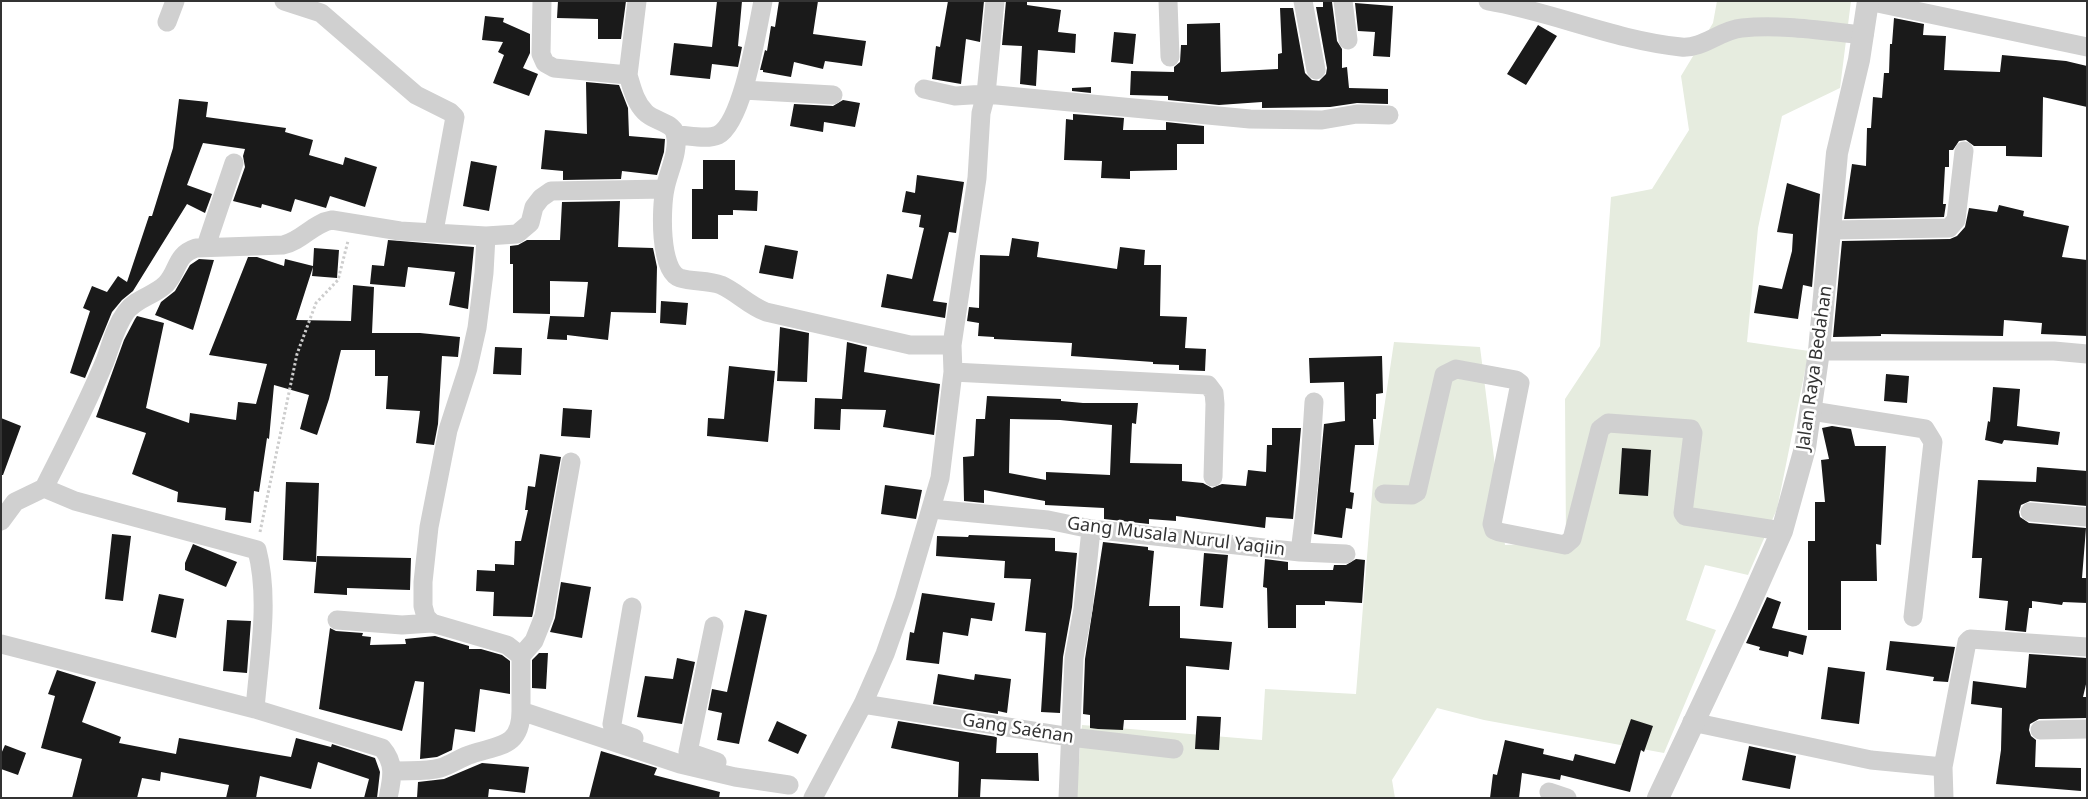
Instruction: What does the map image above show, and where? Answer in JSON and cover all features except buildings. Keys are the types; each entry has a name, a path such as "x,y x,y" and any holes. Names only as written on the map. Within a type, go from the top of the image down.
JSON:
{"street":[{"path":"167,22 174,1"},
{"path":"284,1 322,13 416,95 455,116 434,231"},
{"path":"542,1 541,54 545,63 554,68 628,75"},
{"path":"638,1 628,75 634,96 645,112 667,124 676,135 671,170 665,189 663,229 666,260 672,273 679,278 720,284 754,307 766,312 910,345 952,345"},
{"path":"676,135 711,137 719,135 733,118 743,90 763,1"},
{"path":"632,607 612,724 614,731 688,752 789,785 813,796 863,704 900,609 940,478 953,372 952,345 977,178 981,113 986,94 995,1"},
{"path":"1168,1 1170,57"},
{"path":"1303,1 1316,70"},
{"path":"1343,1 1348,40"},
{"path":"1488,1 1545,13 1637,41 1682,47 1699,46 1713,38 1740,28 1782,27 1864,35"},
{"path":"1868,1 2087,48"},
{"name":"Jalan Raya Bedahan","path":"1658,798 1782,531 1805,448 1812,411 1819,351 1832,230 1837,153 1864,35 1868,1"},
{"path":"924,89 955,96 986,94 1250,118 1322,120 1357,114 1389,115"},
{"path":"743,90 833,95"},
{"path":"1832,230 1950,228 1956,220 1964,151"},
{"path":"206,246 234,163"},
{"path":"1,521 15,502 44,488 105,361 116,330 126,311 164,286 171,278 185,251 206,246 283,245 303,237 322,222 332,220 400,231 434,231 486,236 517,234 530,223 534,207 541,198 551,192 665,189"},
{"path":"432,623 426,616 422,606 422,582 429,527 448,430 468,368 477,328 484,273 486,236"},
{"path":"1819,351 2054,351 2087,354"},
{"path":"1384,494 1412,495 1417,492 1444,375 1456,369 1516,380 1520,383 1492,524 1494,530 1565,545 1569,543 1572,539 1600,429 1608,423 1690,429 1693,433 1683,512 1685,516 1782,531"},
{"path":"953,372 1208,385 1214,393 1215,404 1213,477"},
{"name":"Gang Musala Nurul Yaqiin","path":"931,509 1048,520 1091,529 1300,552 1310,480 1314,402"},
{"path":"1812,411 1925,429 1933,442 1913,616"},
{"path":"394,771 442,768 471,754 506,744 515,734 520,710 521,656 534,641 544,616 571,462"},
{"path":"44,488 75,501 257,550 261,571 262,620 255,708"},
{"path":"2030,512 2087,517"},
{"path":"1068,798 1074,658 1083,609 1091,529"},
{"path":"1300,552 1346,554"},
{"path":"336,620 402,624 432,623 507,645 521,656"},
{"path":"688,752 714,626"},
{"path":"1944,798 1944,767 1966,642 1970,639 2087,647"},
{"path":"1,644 255,708 382,748 389,755 394,771 388,798"},
{"name":"Gang Saénan","path":"863,704 1070,737 1174,749"},
{"path":"520,710 680,764 735,777 789,785"},
{"path":"1692,722 1871,760 1944,767"},
{"path":"2040,730 2087,729"}],"path":[{"path":"257,550 297,354 316,303 338,280 353,222"}],"shaded area":[{"path":"1717,1 1851,1 1840,88 1782,116 1758,228 1747,342 1809,351 1777,509 1748,575 1705,565 1686,620 1716,630 1664,753 1484,720 1437,708 1392,780 1395,798 1076,797 1082,725 1262,740 1265,689 1356,694 1373,482 1394,342 1480,347 1505,545 1566,542 1565,399 1600,346 1611,197 1652,189 1689,130 1681,76 1713,23"}]}
